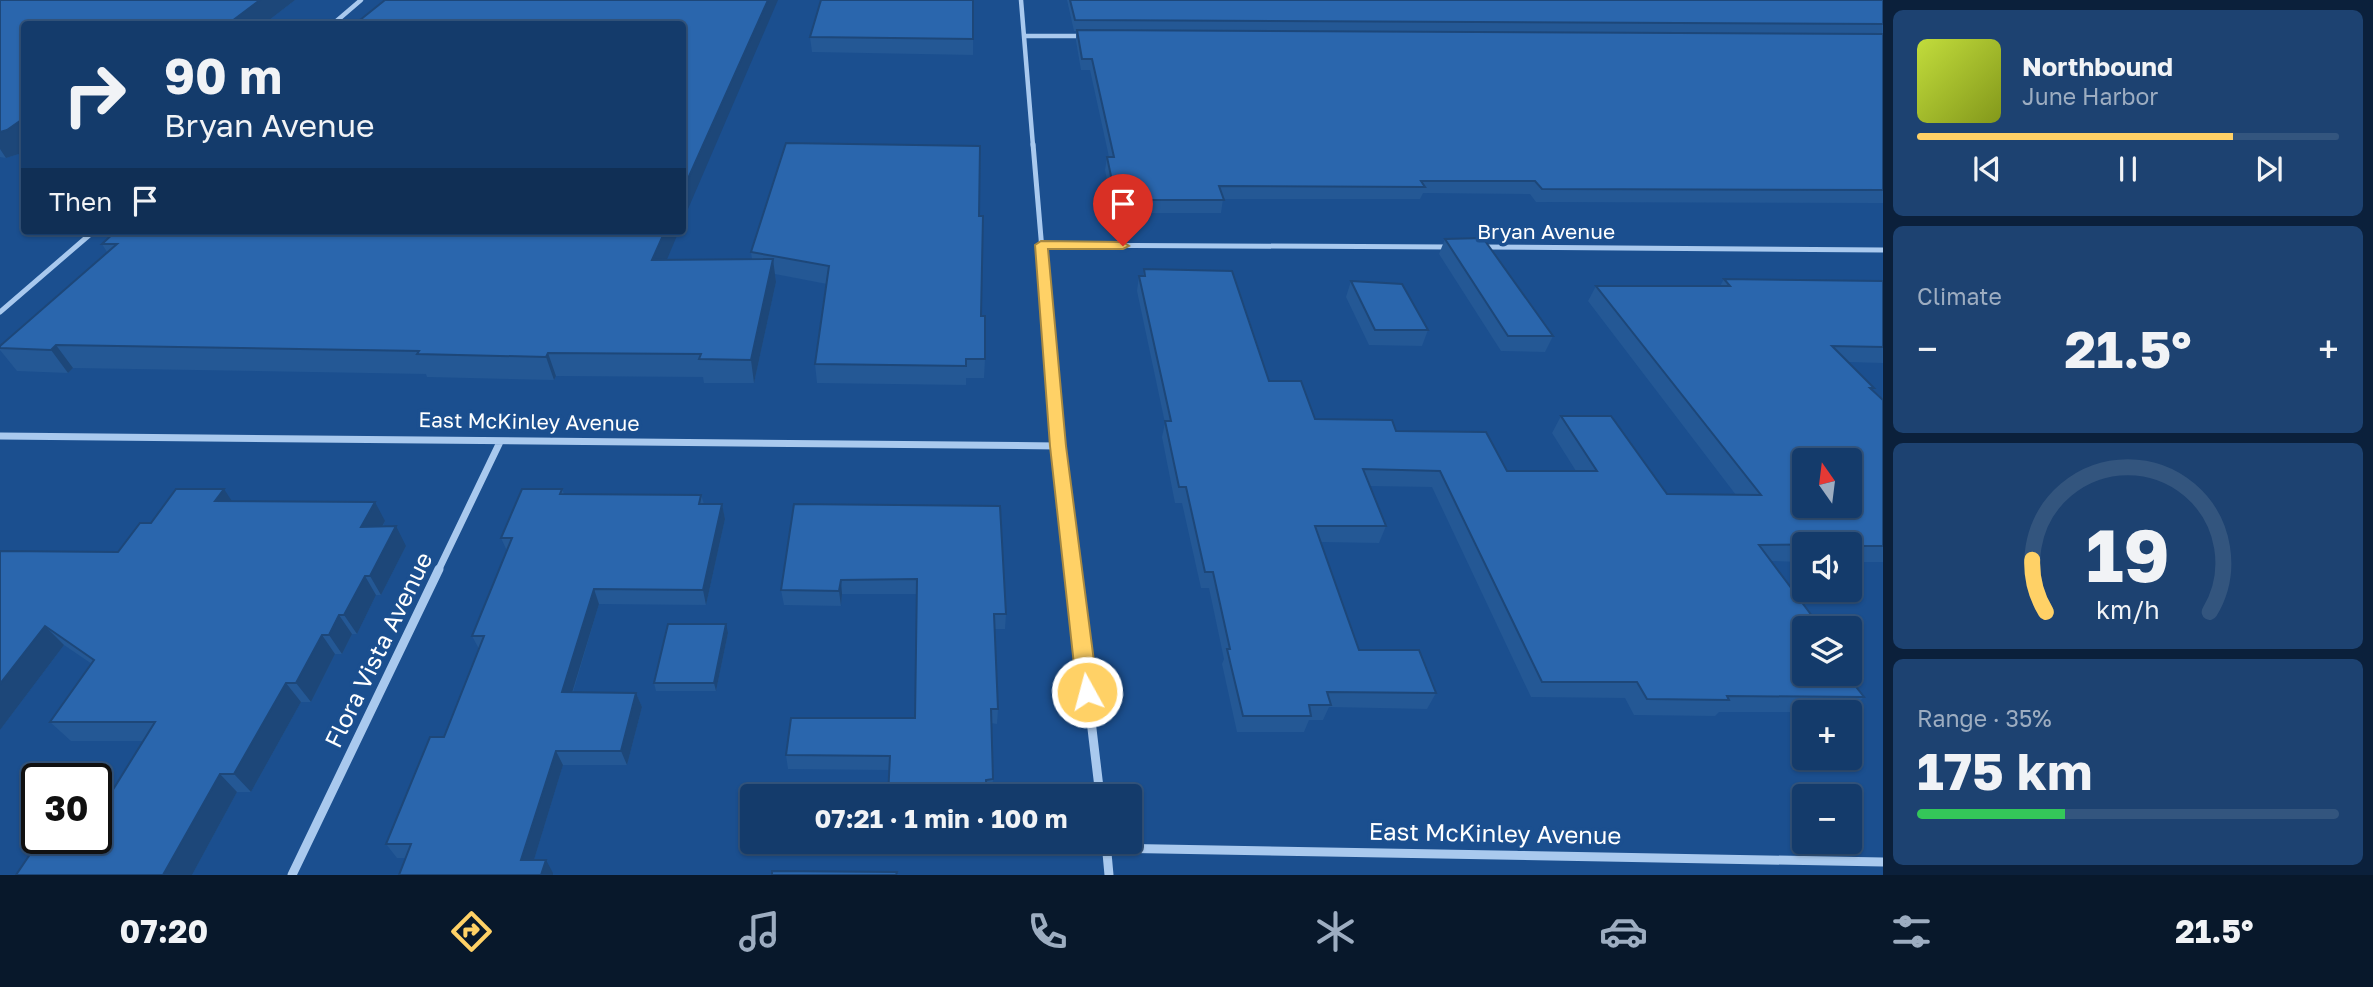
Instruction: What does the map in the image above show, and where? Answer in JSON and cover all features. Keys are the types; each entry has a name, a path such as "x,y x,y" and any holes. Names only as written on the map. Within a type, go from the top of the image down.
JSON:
{"street":[{"path":"336,21 361,0"},
{"path":"1021,0 1058,446 1099,784"},
{"path":"1025,36 1089,36"},
{"path":"0,312 89,235"},
{"name":"Bryan Avenue","path":"1041,245 1455,247"},
{"name":"Bryan Avenue","path":"1469,247 1883,250"},
{"name":"East McKinley Avenue","path":"0,436 1058,446"},
{"name":"Flora Vista Avenue","path":"292,875 500,442"},
{"name":"East McKinley Avenue","path":"1142,846 1883,862"},
{"path":"1107,854 1109,875"}],"building":[{"path":"0,0 260,0 232,21 21,21 21,120 0,132"},
{"path":"385,0 768,0 686,183 686,21 359,21"},
{"path":"821,0 973,0 973,39 810,37"},
{"path":"1070,0 1883,0 1883,24 1075,20"},
{"path":"1077,30 1883,34 1883,190 1542,189 1535,181 1421,181 1425,187 1219,186 1224,200 1116,200 1107,157 1114,157 1092,59 1082,59"},
{"path":"786,143 980,146 979,216 983,216 981,316 985,316 985,359 966,359 966,366 815,364 829,266 751,252"},
{"path":"112,235 663,235 652,260 773,259 751,360 699,359 701,354 548,353 546,357 417,354 419,351 56,345 51,350 0,348 117,244 102,244"},
{"path":"1483,238 1553,336 1508,336 1445,239"},
{"path":"1144,269 1232,271 1269,381 1301,381 1315,419 1392,420 1396,431 1486,432 1507,471 1597,471 1561,416 1611,416 1667,494 1761,495 1596,286 1730,286 1724,279 1883,281 1883,347 1832,346 1883,400 1883,546 1862,546 1862,532 1792,532 1792,545 1759,545 1792,589 1792,602 1802,602 1812,616 1792,616 1792,686 1855,686 1864,697 1727,696 1729,700 1647,699 1637,682 1542,682 1440,471 1363,469 1386,526 1315,526 1359,650 1419,650 1436,693 1327,692 1331,705 1309,705 1311,716 1243,716 1213,572 1205,572 1186,487 1179,487 1165,421 1171,421 1139,276 1145,276"},
{"path":"1351,281 1402,284 1428,330 1375,330"},
{"path":"176,489 224,489 215,501 375,502 361,527 396,526 370,576 365,576 344,615 339,615 329,635 322,635 296,683 286,683 234,774 220,774 163,875 16,875 30,854 112,854 112,791 155,722 50,722 94,660 45,626 0,684 0,551 118,552 140,523 151,523"},
{"path":"522,489 562,489 560,494 701,495 699,504 722,504 703,590 594,589 562,692 636,693 621,751 556,751 521,860 546,860 541,875 399,875 411,844 386,844 430,737 444,737 484,636 472,636 512,538 501,538"},
{"path":"794,504 1000,506 1006,614 994,614 998,709 991,709 993,779 986,780 986,784 889,784 890,756 786,755 791,718 915,718 917,579 841,580 839,591 781,590"},
{"path":"668,624 726,624 714,683 654,683"},
{"path":"772,871 897,872 896,875 772,875"}],"route":[{"path":"1087,692 1058,446 1041,245 1123,246"}]}
